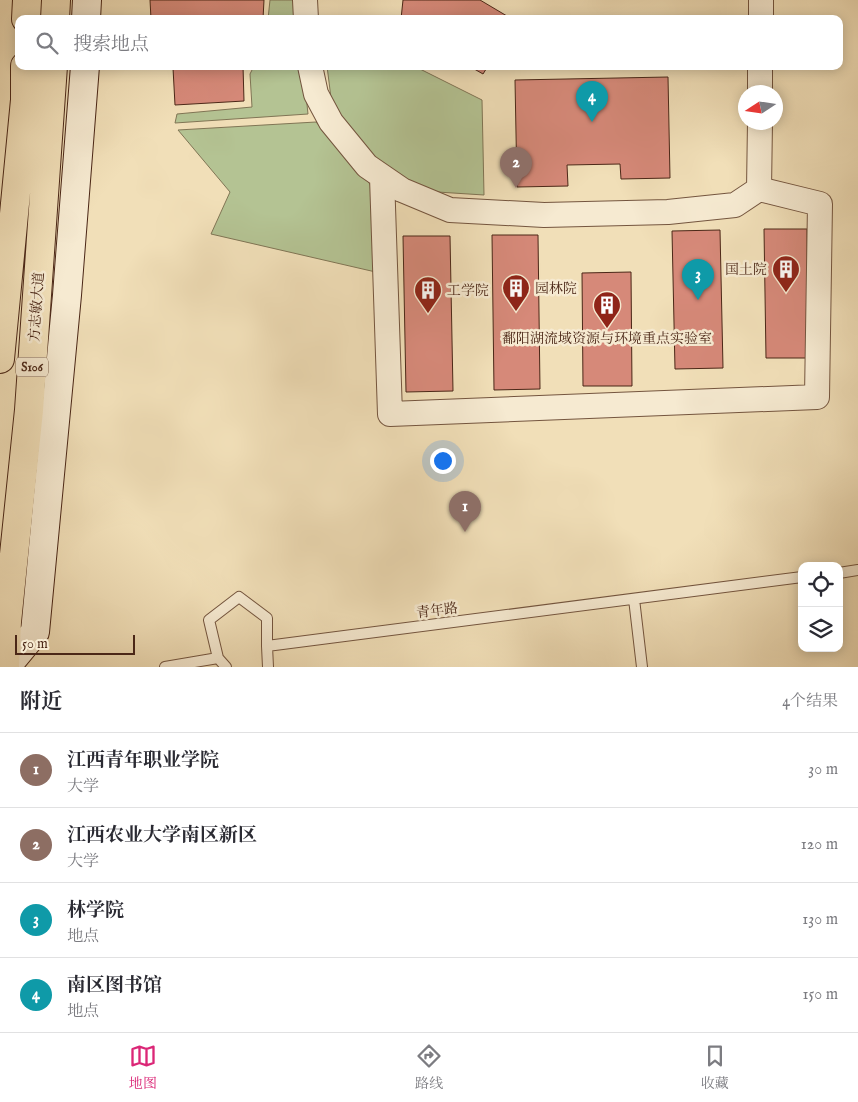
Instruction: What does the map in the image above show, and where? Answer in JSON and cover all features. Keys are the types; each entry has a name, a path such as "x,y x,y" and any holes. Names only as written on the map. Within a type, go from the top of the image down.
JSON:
{"main road":[{"path":"26,15 27,0"},
{"path":"55,15 56,0"},
{"path":"86,15 87,0"},
{"name":"S106","path":"0,359 25,100 25,70"},
{"name":"方志敏大道","path":"5,667 7,622 29,410 53,70"},
{"path":"5,667 35,632 67,295 85,70"}],"street":[{"path":"304,0 306,15"},
{"path":"761,0 761,15"},
{"path":"311,70 316,94 331,122 366,166 402,190 450,210 544,215 668,212 735,205 759,189 820,204 817,398 390,414 382,177"},
{"path":"760,70 760,85"},
{"path":"759,189 760,130"}],"lane":[{"path":"843,572 858,570"},
{"name":"青年路","path":"267,646 798,578"},
{"path":"218,663 209,620 239,597 267,618 268,667"},
{"path":"634,599 642,667"},
{"path":"165,667 218,663 226,667"}],"green space":[{"path":"270,0 297,0 298,15 268,15"},
{"path":"252,70 303,70 308,114 175,123 177,114 252,107 250,74"},
{"path":"328,70 422,70 482,100 484,195 422,191 369,158 332,106"},
{"path":"316,122 375,190 380,273 211,234 230,192 178,130"}],"building":[{"path":"150,0 264,0 263,15 151,15"},
{"path":"403,0 480,0 505,15 401,15"},
{"path":"173,70 243,70 244,101 175,105"},
{"path":"476,70 486,70 483,74"},
{"path":"668,77 670,178 621,179 620,164 567,165 568,186 517,187 515,80"},
{"name":"国土院","path":"764,229 807,229 808,358 766,358"},
{"path":"720,230 723,368 675,369 672,231"},
{"name":"园林院","path":"492,235 538,235 540,389 494,390"},
{"name":"工学院","path":"403,236 450,236 453,391 406,392"},
{"name":"鄱阳湖流域资源与环境重点实验室","path":"631,272 632,386 583,386 582,273"}],"place":[{"name":"南区图书馆","path":"592,122"},
{"name":"江西农业大学南区新区","path":"516,188"},
{"name":"国土院","path":"786,293"},
{"name":"林学院","path":"698,300"},
{"name":"园林院","path":"516,312"},
{"name":"工学院","path":"428,314"},
{"name":"鄱阳湖流域资源与环境重点实验室","path":"607,329"},
{"name":"江西青年职业学院","path":"465,532"}]}
